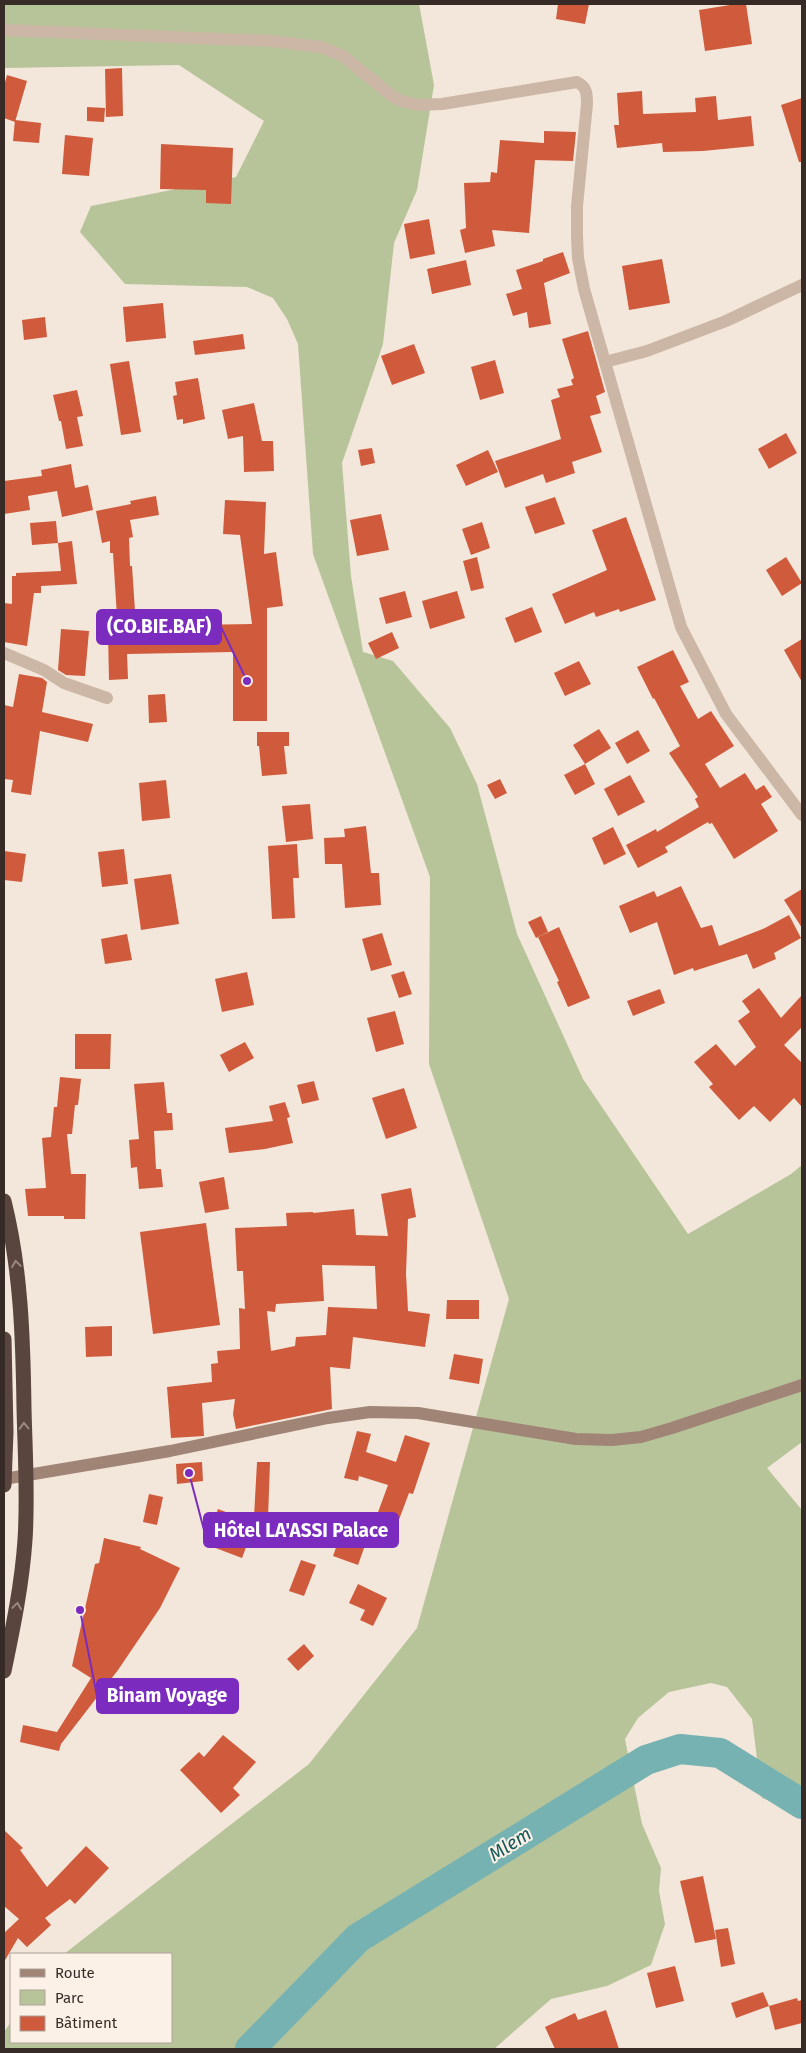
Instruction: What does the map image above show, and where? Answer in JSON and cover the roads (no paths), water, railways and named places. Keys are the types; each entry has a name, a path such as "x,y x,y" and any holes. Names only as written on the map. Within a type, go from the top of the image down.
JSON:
{"highway":[{"path":"4,1201 16,1264 21,1313 26,1475 25,1540 16,1614 4,1671"},
{"path":"4,1340 4,1485"}],"street":[{"path":"4,30 271,41 321,47 343,56 392,96 401,101 419,105 442,104 577,82 584,85 587,104 577,206 578,258 584,289 681,627 726,714 802,815"},
{"path":"605,362 656,347 726,321 802,285"},
{"path":"4,654 44,670 64,683 107,698"},
{"path":"4,1479 170,1451 328,1418 370,1412 418,1413 576,1439 612,1440 641,1437 802,1385"}],"waterway":[{"name":"Mlem","path":"250,2049 358,1938 646,1760 680,1749 720,1753 802,1804"}],"place":[{"name":"(CO.BIE.BAF)","path":"247,681"},
{"name":"Hôtel LA'ASSI Palace","path":"189,1473"},
{"name":"Binam Voyage","path":"80,1610"}]}
